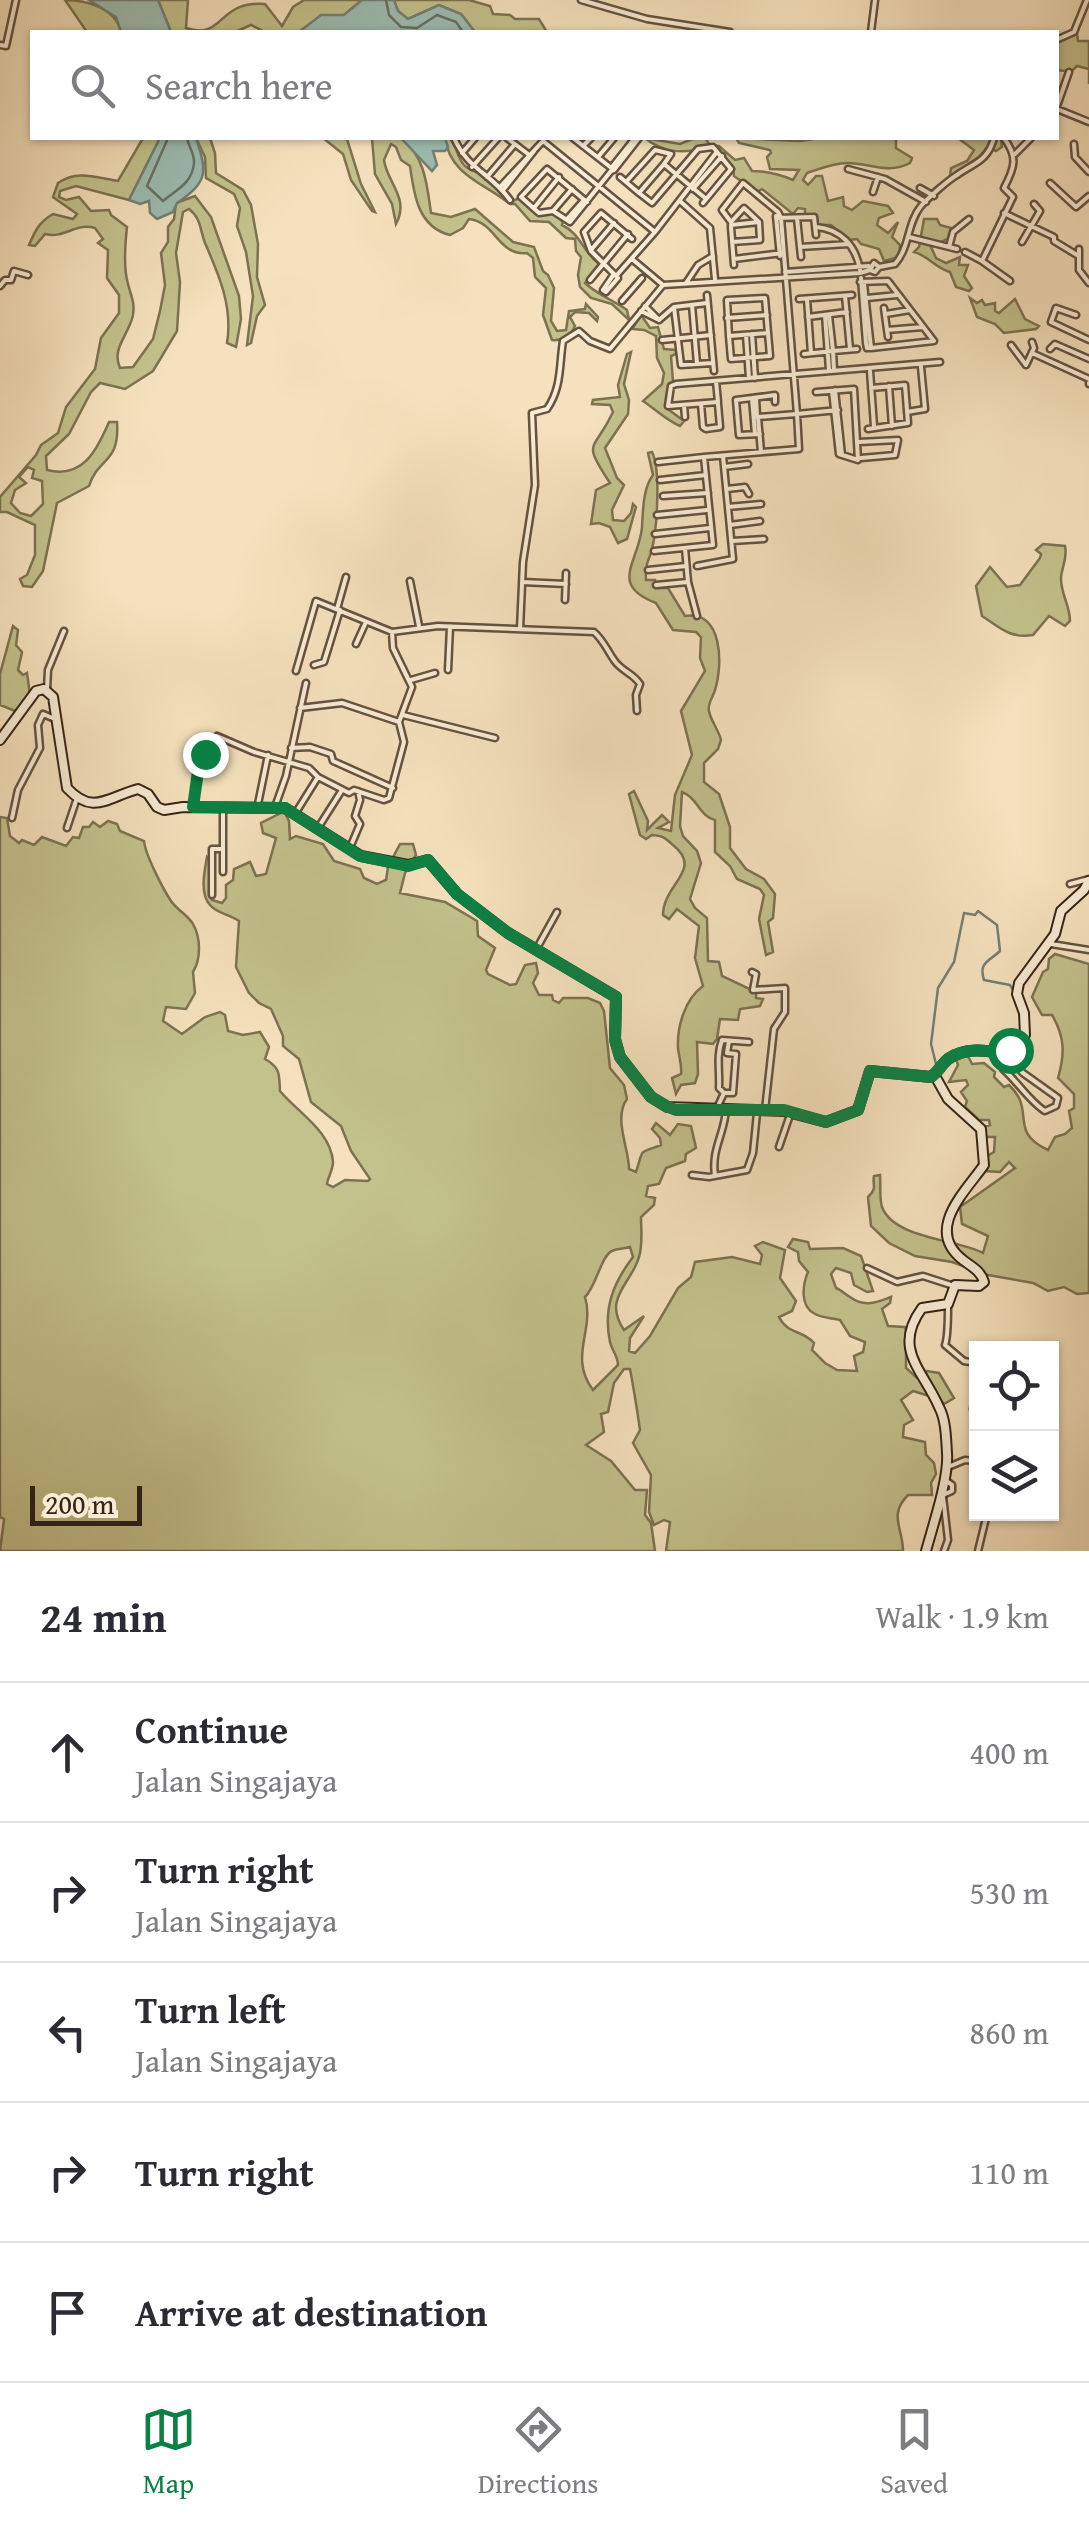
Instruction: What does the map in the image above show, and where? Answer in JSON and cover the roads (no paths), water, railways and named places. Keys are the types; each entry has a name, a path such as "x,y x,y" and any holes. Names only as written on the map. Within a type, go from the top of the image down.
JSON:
{"street":[{"path":"15,48 3,45 16,0"},
{"path":"581,0 647,19 717,30"},
{"path":"871,30 875,0"},
{"path":"1059,39 1074,32 1087,0"},
{"path":"1059,100 1069,72"},
{"path":"1059,110 1086,121 1080,128"},
{"path":"455,140 472,167 510,200"},
{"path":"461,154 474,140"},
{"path":"472,167 496,140"},
{"path":"509,140 532,154"},
{"path":"501,189 542,140"},
{"path":"545,140 655,232"},
{"path":"576,140 612,170"},
{"path":"584,146 589,140"},
{"path":"598,158 612,140"},
{"path":"552,211 571,222 635,140"},
{"path":"783,276 859,264 874,272 895,264 906,249 917,211 954,177 978,165 993,140"},
{"path":"1005,140 1015,154"},
{"path":"982,261 1013,196 1004,188 1013,172 1015,154 1029,140"},
{"path":"487,177 514,144"},
{"path":"1074,144 1075,157 1089,172"},
{"path":"646,210 677,175 700,148 713,147 731,168 705,201 677,175 664,164"},
{"path":"626,182 654,150 670,154 639,193"},
{"path":"590,280 602,264 630,236 600,213 584,232 591,251 602,264 615,275 719,154"},
{"path":"572,189 552,211 541,213 522,196 545,170 559,177 587,200"},
{"path":"848,170 878,177 926,202"},
{"path":"534,208 559,177"},
{"path":"620,177 652,203"},
{"path":"872,192 878,177"},
{"path":"781,255 734,262 731,223 721,208 743,183 778,216 814,217 816,235"},
{"path":"1050,183 1076,207 1089,196"},
{"path":"920,188 934,196"},
{"path":"681,202 710,228 715,280"},
{"path":"1022,242 1040,209 1034,204"},
{"path":"731,223 747,205 758,222 761,247"},
{"path":"1004,213 1078,252 1079,271 1089,283"},
{"path":"658,462 799,448 778,216"},
{"path":"797,218 801,257"},
{"path":"949,246 953,232 968,218"},
{"path":"731,223 758,222"},
{"path":"591,251 614,224"},
{"path":"520,629 534,485 532,413 548,410 556,395 562,375 563,341 579,331 590,342 610,349 663,286 783,276 861,279 887,280 934,342 867,348 864,298 861,279 859,264 856,250 831,228 816,227"},
{"path":"909,237 957,249"},
{"path":"732,242 760,240"},
{"path":"800,247 849,244"},
{"path":"964,252 1010,281"},
{"path":"686,283 698,265 713,256"},
{"path":"632,259 663,286"},
{"path":"861,279 870,268"},
{"path":"0,286 11,280 14,271 28,275"},
{"path":"622,300 642,278"},
{"path":"674,306 680,364 714,367 706,295"},
{"path":"799,300 848,295 846,312 853,349 804,354"},
{"path":"864,298 898,295"},
{"path":"765,298 774,356 731,359 727,318 728,300 765,298"},
{"path":"807,299 812,352"},
{"path":"660,320 674,306 707,304"},
{"path":"692,306 697,364"},
{"path":"1076,315 1056,308 1051,322 1089,340"},
{"path":"643,309 660,320 676,321"},
{"path":"910,310 885,311 888,334 923,327"},
{"path":"808,317 846,312"},
{"path":"727,318 767,314"},
{"path":"827,315 832,371"},
{"path":"729,336 768,333"},
{"path":"662,340 711,335"},
{"path":"749,335 752,378"},
{"path":"1011,345 1025,365 1032,353 1032,342"},
{"path":"1050,349 1055,344 1089,358"},
{"path":"1032,353 1089,382"},
{"path":"718,402 668,406 672,386 920,364 925,409 907,412"},
{"path":"868,368 871,428 907,424 906,386 871,388"},
{"path":"701,404 702,426 720,427 716,381"},
{"path":"922,383 931,382"},
{"path":"889,386 892,426"},
{"path":"816,392 861,388"},
{"path":"854,389 860,458"},
{"path":"834,391 838,454 860,458 894,455 898,440 859,442"},
{"path":"729,400 775,395"},
{"path":"754,398 761,452"},
{"path":"736,400 739,435 758,434"},
{"path":"684,405 685,417"},
{"path":"756,417 836,410"},
{"path":"697,566 732,561 723,455"},
{"path":"654,551 713,545 704,457"},
{"path":"724,466 748,464"},
{"path":"660,480 706,476"},
{"path":"727,489 745,488 749,494"},
{"path":"663,496 708,493"},
{"path":"728,507 761,504"},
{"path":"658,515 710,510"},
{"path":"730,525 760,522"},
{"path":"655,534 712,528"},
{"path":"732,541 764,538"},
{"path":"685,548 697,616"},
{"path":"704,565 706,576"},
{"path":"648,570 686,566"},
{"path":"565,600 566,573"},
{"path":"314,666 324,662 346,576"},
{"path":"410,581 419,626"},
{"path":"522,582 566,584"},
{"path":"656,585 688,582"},
{"path":"296,671 314,602 392,632 419,626 597,634 618,665 639,682 638,711"},
{"path":"356,644 366,622"},
{"path":"448,670 450,627"},
{"path":"64,631 48,670 47,690 53,697 67,788 77,798 100,804 138,789 148,794 161,810 275,807 294,814 360,856 408,866 428,860 466,902 508,933 616,997 615,1040 620,1057 651,1097 676,1110 791,1112 826,1122 854,1113 863,1098 870,1071 935,1076"},
{"path":"193,807 200,754 208,753 215,737 312,769 318,777 349,793 358,790 384,800 394,789 396,763 404,742 400,722 411,680 394,648 392,632"},
{"path":"411,680 435,673"},
{"path":"275,807 290,760 306,683"},
{"path":"0,740 36,691 47,690"},
{"path":"300,708 342,703 400,722"},
{"path":"12,818 18,790 40,746 40,721 44,714 56,718"},
{"path":"403,714 495,738"},
{"path":"291,748 310,747 329,753 333,760 394,789"},
{"path":"257,809 268,755"},
{"path":"294,814 318,777"},
{"path":"317,829 342,790"},
{"path":"349,850 360,824 355,816 360,800 358,790"},
{"path":"67,828 77,798"},
{"path":"223,808 223,872"},
{"path":"212,895 212,850 224,849"},
{"path":"1070,884 1089,880"},
{"path":"1005,1054 1025,1035 1018,986 1057,930 1061,910 1084,890 1089,880"},
{"path":"537,948 557,912"},
{"path":"1047,944 1062,943 1089,950"},
{"path":"752,972 756,974 753,990 785,988 785,1012 774,1030 763,1110"},
{"path":"729,1041 727,1053 736,1054 733,1093 720,1088 718,1050 722,1040 748,1042"},
{"path":"935,1076 946,1061 960,1054 985,1049 1005,1054 1023,1073 1058,1098 1054,1108 1040,1109 1003,1069"},
{"path":"868,1268 897,1282 923,1276 954,1286 979,1286 984,1282 983,1275 952,1248 946,1226 948,1215 984,1165 980,1129 976,1121 948,1099 935,1076"},
{"path":"715,1175 715,1150 723,1134 724,1092"},
{"path":"692,1174 696,1177 747,1170 756,1139 755,1115 763,1110"},
{"path":"779,1147 791,1112"},
{"path":"954,1286 948,1305 945,1345 969,1362"},
{"path":"926,1551 948,1466 940,1407 910,1350 910,1328 922,1308 948,1305"},
{"path":"948,1466 969,1460"},
{"path":"942,1493 948,1540 944,1551"},
{"path":"978,1551 984,1521"}],"water":[{"path":"89,0 158,0 170,30 120,30 116,17"},
{"path":"362,0 394,0 398,11 408,19 439,5 461,14 473,30 302,30 321,15 344,15"},
{"path":"159,140 197,140 203,175 173,212 157,219 150,213 149,201 140,204 129,200"},
{"path":"403,140 446,140 445,151 433,151 437,165 432,171"}],"waterway":[{"path":"936,1064 931,1044 938,988 954,962 964,913 975,915 978,911 997,925 1000,951 984,966 984,980 1010,985 1014,992"}]}
